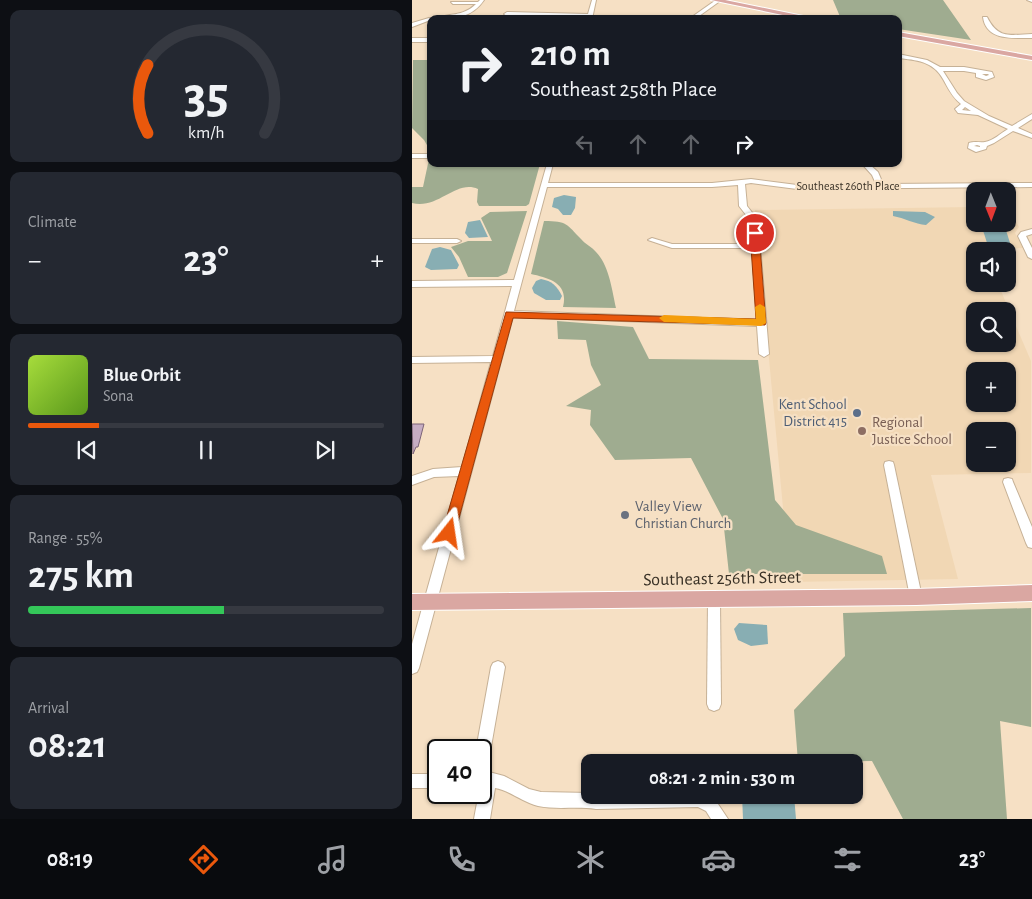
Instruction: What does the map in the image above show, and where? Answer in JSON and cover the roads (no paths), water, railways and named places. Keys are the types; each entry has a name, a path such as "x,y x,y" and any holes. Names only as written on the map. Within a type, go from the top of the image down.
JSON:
{"main road":[{"path":"716,0 794,15"},
{"path":"902,35 1032,58"},
{"name":"Southeast 256th Street","path":"412,602 714,600 1032,594"}],"street":[{"path":"590,15 594,0"},
{"path":"696,15 716,0"},
{"path":"453,4 481,2"},
{"path":"462,15 469,14 481,2"},
{"path":"507,14 534,15"},
{"path":"985,18 991,32 996,35 1032,36"},
{"path":"412,25 427,21"},
{"path":"412,40 427,40"},
{"path":"902,57 929,63 939,69 950,89 964,104 958,109 960,112 978,113 1032,136"},
{"path":"939,69 964,69 980,72"},
{"path":"983,145 992,142 1032,116"},
{"path":"412,156 427,156"},
{"path":"412,668 549,167"},
{"path":"868,167 875,174 880,186"},
{"path":"741,182 743,206 754,220 764,354"},
{"name":"Southeast 260th Place","path":"544,185 712,185 741,182 764,182 797,187 1032,185"},
{"path":"1028,232 1023,240 1032,257"},
{"path":"652,240 672,246 756,246"},
{"path":"412,241 457,241"},
{"path":"412,284 518,282"},
{"path":"509,314 761,323"},
{"path":"412,360 497,359"},
{"path":"889,465 916,597"},
{"path":"412,481 433,473 466,471"},
{"path":"1008,482 1032,543"},
{"path":"714,600 714,704"},
{"path":"485,739 498,667"},
{"path":"412,781 427,781"},
{"path":"492,781 506,782 536,799 583,799 596,802 699,800 711,806 720,819"},
{"path":"482,819 483,804"}],"water":[{"path":"564,195 576,197 575,208 571,215 563,215 558,209 552,207 554,198"},
{"path":"893,211 925,212 935,217 926,225 893,216"},
{"path":"480,220 488,237 469,238 465,233 468,222"},
{"path":"984,232 1007,232 1010,242 987,242"},
{"path":"440,247 451,250 459,265 457,269 431,270 425,267 432,249"},
{"path":"541,279 548,281 556,287 562,296 560,300 546,300 534,293 532,288 536,281"},
{"path":"739,623 767,625 768,644 751,646 738,640 734,629"},
{"path":"742,804 795,804 796,819 743,819"}],"place":[{"name":"Kent School District 415","path":"857,413"},
{"name":"Regional Justice School","path":"862,431"},
{"name":"Valley View Christian Church","path":"625,515"}]}
